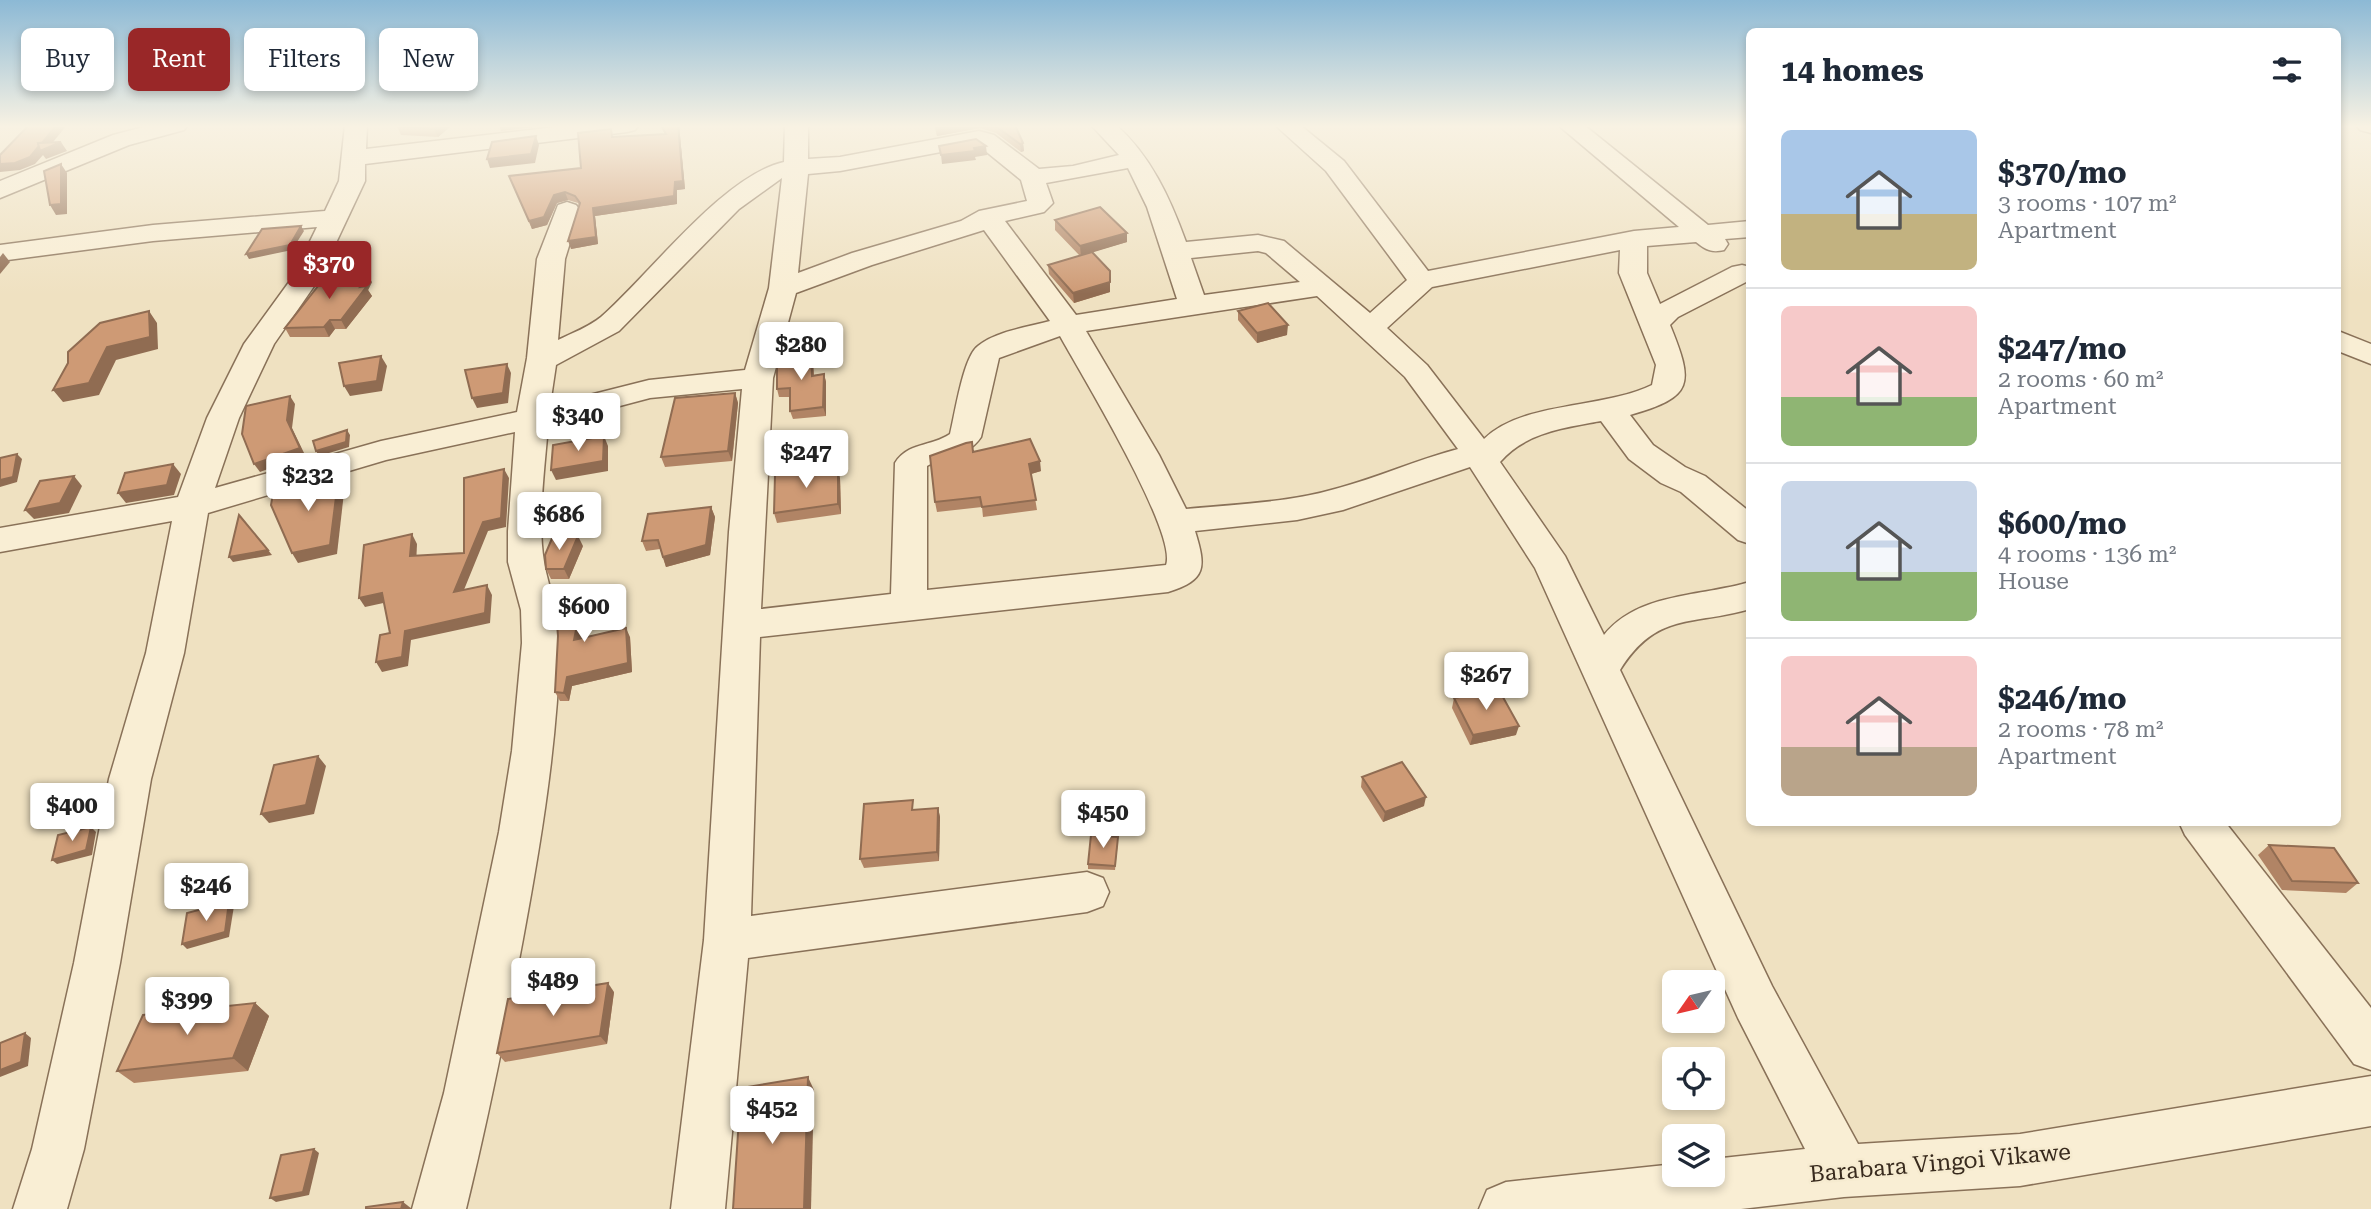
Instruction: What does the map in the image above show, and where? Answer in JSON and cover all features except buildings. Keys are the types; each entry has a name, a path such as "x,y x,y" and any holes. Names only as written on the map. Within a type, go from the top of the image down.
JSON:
{"street":[{"path":"0,190 21,181"},
{"path":"40,1209 58,1149 97,963 130,779 165,653 192,506 223,418 259,344 305,279 352,181"},
{"path":"541,361 609,325 730,204 759,181"},
{"path":"698,1209 727,940 746,532 758,378 783,288 794,181"},
{"path":"783,288 862,259 970,227 988,217 1038,206 1040,203 1033,181"},
{"path":"1146,181 1193,304"},
{"path":"1347,181 1422,281"},
{"path":"1640,181 1706,234 1746,277 1668,311 1655,324"},
{"path":"439,1209 474,1066 521,832 532,751 541,643 539,610 526,552 532,419 551,259 567,209"},
{"path":"743,625 1168,579 1181,573 1186,559 1175,522 1143,455 1068,325 988,217"},
{"path":"0,253 164,232 334,218"},
{"path":"1370,328 1422,281 1503,262 1633,239 1746,229"},
{"path":"1175,522 1297,509 1332,501 1421,470 1480,457 1518,433 1642,402 1666,390 1671,365 1633,273 1633,239"},
{"path":"1175,251 1271,245 1324,287 1416,371 1480,457 1552,565 1755,1002 1844,1171"},
{"path":"909,605 912,463 919,456 956,447 965,437 985,354 1029,336 1068,325 1193,304 1324,287"},
{"path":"2341,341 2371,355"},
{"path":"0,540 192,506 382,451 532,419 649,389 758,378"},
{"path":"1609,409 1641,452 1672,475 1693,484 1746,528"},
{"path":"1602,668 1618,641 1635,624 1653,616 1746,596"},
{"path":"2203,826 2371,1047"},
{"path":"727,940 1087,892"},
{"name":"Barabara Vingoi Vikawe","path":"1506,1209 1844,1171 2020,1160 2371,1101"}]}
